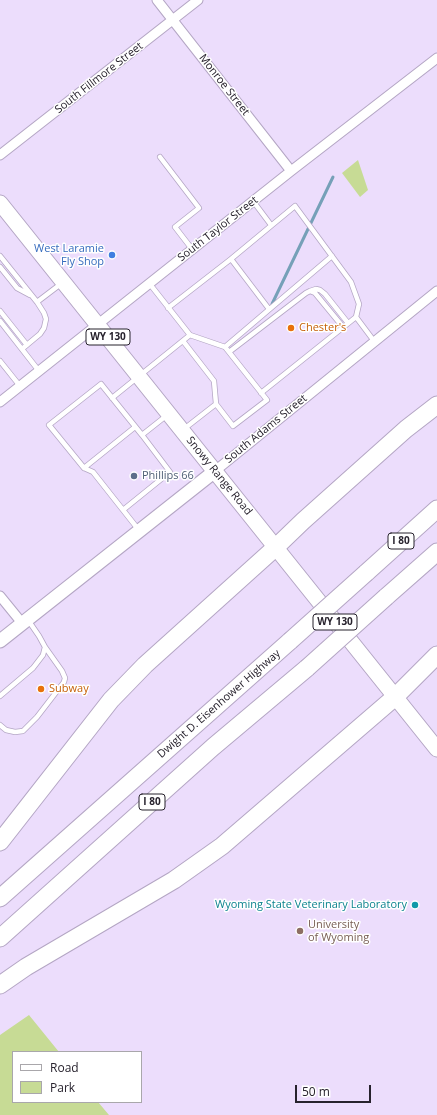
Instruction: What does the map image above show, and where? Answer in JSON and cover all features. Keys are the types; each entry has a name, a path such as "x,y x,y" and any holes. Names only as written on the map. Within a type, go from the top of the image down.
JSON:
{"highway":[{"path":"0,842 111,700 145,665 406,429 437,405"},
{"name":"Dwight D. Eisenhower Highway","path":"0,898 437,509"},
{"name":"I 80","path":"0,938 213,747 307,668 437,552"},
{"path":"0,985 26,967 174,880 222,846 395,697 437,655"}],"main road":[{"name":"Snowy Range Road","path":"0,203 437,749"}],"street":[{"name":"Monroe Street","path":"157,0 291,170"},
{"name":"South Fillmore Street","path":"0,155 198,0"},
{"name":"South Taylor Street","path":"0,402 291,170 437,58"},
{"name":"South Adams Street","path":"0,641 215,471 437,291"},
{"path":"0,596 24,621"}],"lane":[{"path":"160,157 199,208 175,226 192,249"},
{"path":"252,201 271,225"},
{"path":"168,308 295,206 351,282 359,304 356,317 261,393"},
{"path":"0,256 37,302 46,319 44,328 40,334 22,349"},
{"path":"225,347 332,256"},
{"path":"230,259 269,309"},
{"path":"0,267 17,288 32,296"},
{"path":"37,302 64,282"},
{"path":"149,283 190,335 225,347 267,400 233,426 216,404 214,381 183,341"},
{"path":"229,352 306,293 316,289 325,294 348,323"},
{"path":"310,291 316,293 343,328"},
{"path":"0,311 27,345"},
{"path":"356,317 374,341"},
{"path":"0,320 39,371"},
{"path":"112,398 190,335"},
{"path":"0,361 20,386"},
{"path":"123,510 170,472 101,384 49,425 84,468 93,472 139,531"},
{"path":"182,430 216,404"},
{"path":"142,435 169,413"},
{"path":"84,468 135,427"},
{"path":"0,724 6,730 15,732 23,731 37,717 64,682 65,678 62,670 39,636 24,621"},
{"path":"0,696 33,668 43,655 45,647"}],"green space":[{"path":"358,160 368,190 360,197 342,173"},
{"path":"29,1015 58,1051 12,1051 12,1103 99,1103 109,1115 0,1115 0,1035"}],"waterway":[{"path":"272,304 333,177"}],"place":[{"name":"West Laramie Fly Shop","path":"112,255"},
{"name":"Chester's","path":"291,328"},
{"name":"Phillips 66","path":"134,476"},
{"name":"Subway","path":"41,689"},
{"name":"Wyoming State Veterinary Laboratory","path":"415,905"},
{"name":"University of Wyoming","path":"300,931"}]}
